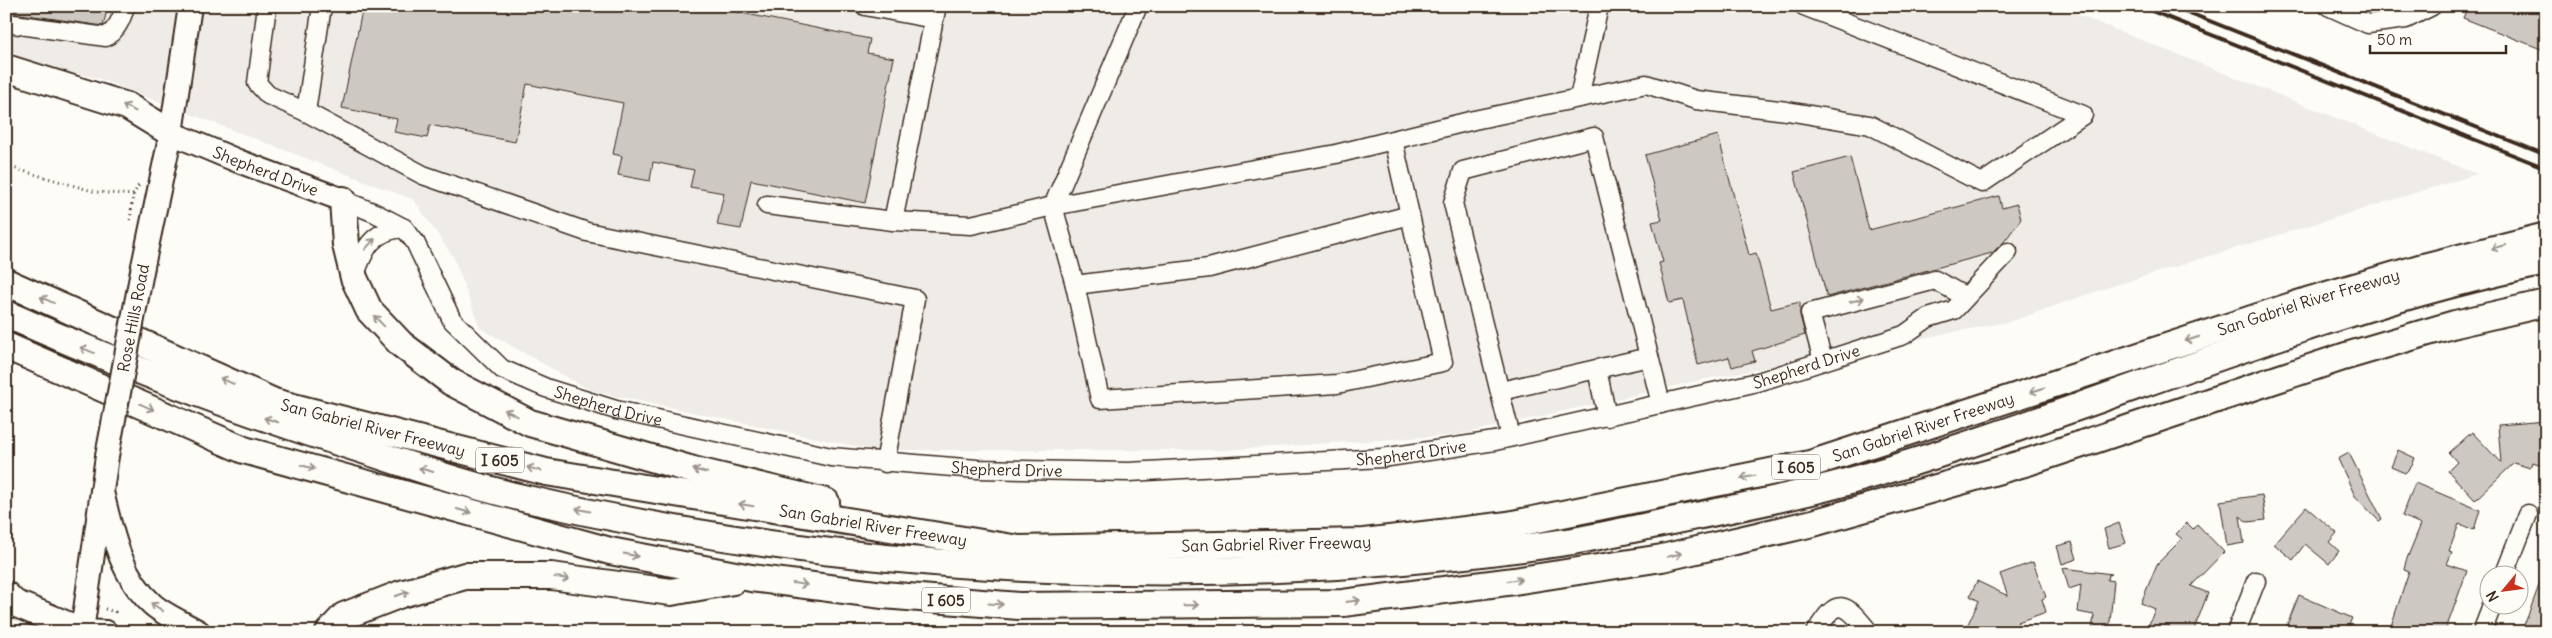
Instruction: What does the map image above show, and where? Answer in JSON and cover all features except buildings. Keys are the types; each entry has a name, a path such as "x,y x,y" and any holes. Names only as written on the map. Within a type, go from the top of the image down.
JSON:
{"highway":[{"path":"6,68 127,106 171,133"},
{"path":"343,200 346,245 354,278 369,310 401,344 451,382 530,423 693,470 1019,549"},
{"name":"San Gabriel River Freeway","path":"6,282 284,404 546,472 1019,549 1374,541 1508,525 1800,466 2316,299 2423,267 2546,236"},
{"path":"6,314 80,347 221,404 418,468 543,502 718,537 814,551 908,560 1118,572 1258,571 1414,560 1575,540 1732,509 1839,484 2057,414 2349,313 2436,287 2546,262"},
{"path":"566,540 606,528 679,542 900,572 1051,582 1202,583 1371,574 1522,557 1690,529 1934,468 2255,363 2356,327 2438,302 2546,279"},
{"name":"I 605","path":"6,346 244,450 610,552 751,578 883,595 1019,606 1343,603 1553,575 1662,558 1813,523 2028,462 2343,357 2455,324 2546,303"},
{"path":"329,632 344,616 401,594 465,576 551,576 672,592 751,578"},
{"path":"6,594 14,603 89,632"},
{"path":"355,632 355,628 372,605"}],"main road":[{"name":"Rose Hills Road","path":"89,632 107,456 143,266 171,133 190,6"},
{"name":"Shepherd Drive","path":"171,133 238,161 343,200"},
{"path":"102,492 115,542 128,575 153,605 199,632"}],"street":[{"path":"6,23 106,37 117,26 125,6"},
{"path":"267,6 256,83 268,95 306,112 424,175 587,232 915,299 885,463"},
{"path":"306,112 322,6"},
{"path":"865,6 935,12 894,221"},
{"path":"1138,6 1053,206 1075,286 1100,399 1338,384 1443,362 1394,140"},
{"path":"1579,98 1600,6"},
{"path":"766,204 894,221 971,225 1053,206 1336,154 1646,84 1696,100 1787,111 1870,125 1982,183 2083,115 1804,6"},
{"path":"2328,6 2368,24 2406,18 2432,6"},
{"path":"1511,437 1454,203 1463,171 1594,137 1661,404"},
{"name":"Shepherd Drive","path":"343,200 375,212 404,228 415,242 452,320 502,369 546,388 616,410 831,458 978,469 1130,472 1382,458 1511,437 1758,382 1904,335 1928,318 1954,310 2008,252"},
{"path":"1075,286 1209,268 1410,216"},
{"path":"354,278 366,247 376,238 392,229 404,228"},
{"path":"1823,361 1810,313 1935,280 1966,296"},
{"path":"1501,391 1649,357"},
{"path":"1596,369 1606,416"},
{"path":"2508,566 2528,514"},
{"path":"2236,632 2256,580"},
{"path":"1816,632 1827,612 1834,607 1842,607 1855,615 1869,632"},
{"path":"2482,632 2488,616"}],"path":[{"path":"6,166 96,192 133,195 130,222"}],"shaded area":[{"path":"6,6 2056,6 2477,174 2106,288 2012,321 1701,380 1458,435 1225,450 873,450 591,391 480,328 454,258 414,200 97,78 6,59"}],"railway":[{"path":"2139,6 2546,168"},
{"path":"2172,6 2546,155"}]}
